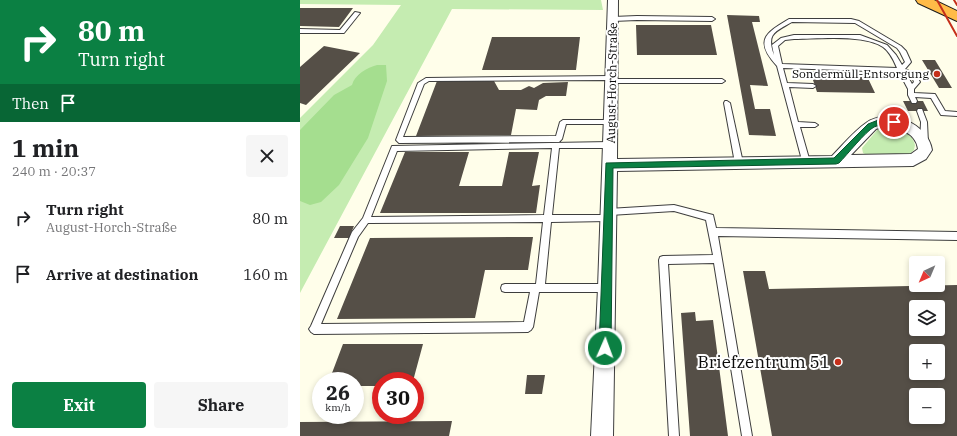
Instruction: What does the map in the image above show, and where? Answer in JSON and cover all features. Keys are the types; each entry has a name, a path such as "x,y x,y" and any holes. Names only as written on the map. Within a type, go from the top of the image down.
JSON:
{"highway":[{"path":"923,0 957,17"},
{"path":"944,0 957,6"}],"street":[{"name":"August-Horch-Straße","path":"602,436 607,288 613,0"},
{"path":"609,165 913,160 921,156 925,150 924,143 918,134 906,126 894,122 881,122 871,126 836,161"}],"lane":[{"path":"300,31 342,32 357,13"},
{"path":"613,19 712,19"},
{"path":"901,70 908,62 903,51 899,47 856,22 838,20 791,20 774,30 769,36 767,44 771,56 780,66 901,70 914,76 917,82 912,95 933,96 943,113 957,114"},
{"path":"806,162 775,45 783,39 794,37 860,37 885,46 894,56 901,70"},
{"path":"556,146 548,218 537,288 528,328 314,329 355,235 366,220 421,83 428,79 612,79 722,81"},
{"path":"785,85 813,86"},
{"path":"727,104 739,163"},
{"path":"920,111 924,122 924,143"},
{"path":"399,140 559,139 563,122 611,122"},
{"path":"796,124 815,125"},
{"path":"395,148 610,145"},
{"path":"366,220 548,218 608,215 674,208 710,218 726,304 746,436"},
{"path":"713,232 957,236"},
{"path":"674,436 664,260 718,259"},
{"path":"505,288 607,288"}],"green space":[{"path":"300,0 601,0 603,10 452,9 300,293 300,118 373,45 401,5 300,4"},
{"path":"377,65 386,65 387,81 368,138 339,185 321,202 310,205 300,201 300,130 334,95 352,85 362,72"},
{"path":"887,127 896,128 911,137 915,145 914,150 910,154 867,155 863,153 862,148 878,129"}],"building":[{"path":"300,8 353,8 339,27 300,26"},
{"path":"727,15 759,16 760,22 752,22 768,86 750,85 755,109 770,109 776,136 749,135"},
{"path":"636,25 711,25 717,55 637,55"},
{"path":"492,37 580,37 576,70 482,70"},
{"path":"324,46 360,53 306,105 300,103 300,67"},
{"name":"Sondermüll-Entsorgung","path":"922,60 935,60 952,88 939,88"},
{"path":"810,71 865,72 875,93 817,92"},
{"path":"437,81 494,81 499,90 521,90 529,86 534,88 543,83 568,82 566,96 546,96 539,100 537,110 516,109 511,135 416,136"},
{"path":"903,101 923,101 928,111 908,111"},
{"path":"405,152 469,152 459,186 502,186 509,152 539,152 532,186 540,185 536,213 380,213"},
{"path":"340,226 354,226 349,238 334,238"},
{"path":"533,237 528,270 485,270 475,318 337,319 370,238"},
{"name":"Briefzentrum 51","path":"743,271 765,271 769,289 909,286 909,292 945,292 945,285 957,285 957,436 772,436"},
{"path":"695,312 696,321 713,320 728,436 690,436 681,313"},
{"path":"343,344 423,344 415,372 372,372 372,386 364,386 364,372 332,372"},
{"path":"527,375 545,375 542,394 525,394"},
{"path":"424,421 452,421 449,436 300,436 300,422 312,422 312,424 364,424 364,422 372,422 372,424 424,424"}],"railway":[{"path":"937,0 957,36"},
{"path":"954,0 957,5"}],"place":[{"name":"Sondermüll-Entsorgung","path":"937,74"},
{"name":"Briefzentrum 51","path":"838,362"}],"route":[{"path":"605,348 609,165 836,161 871,126 881,122 894,122"}]}
